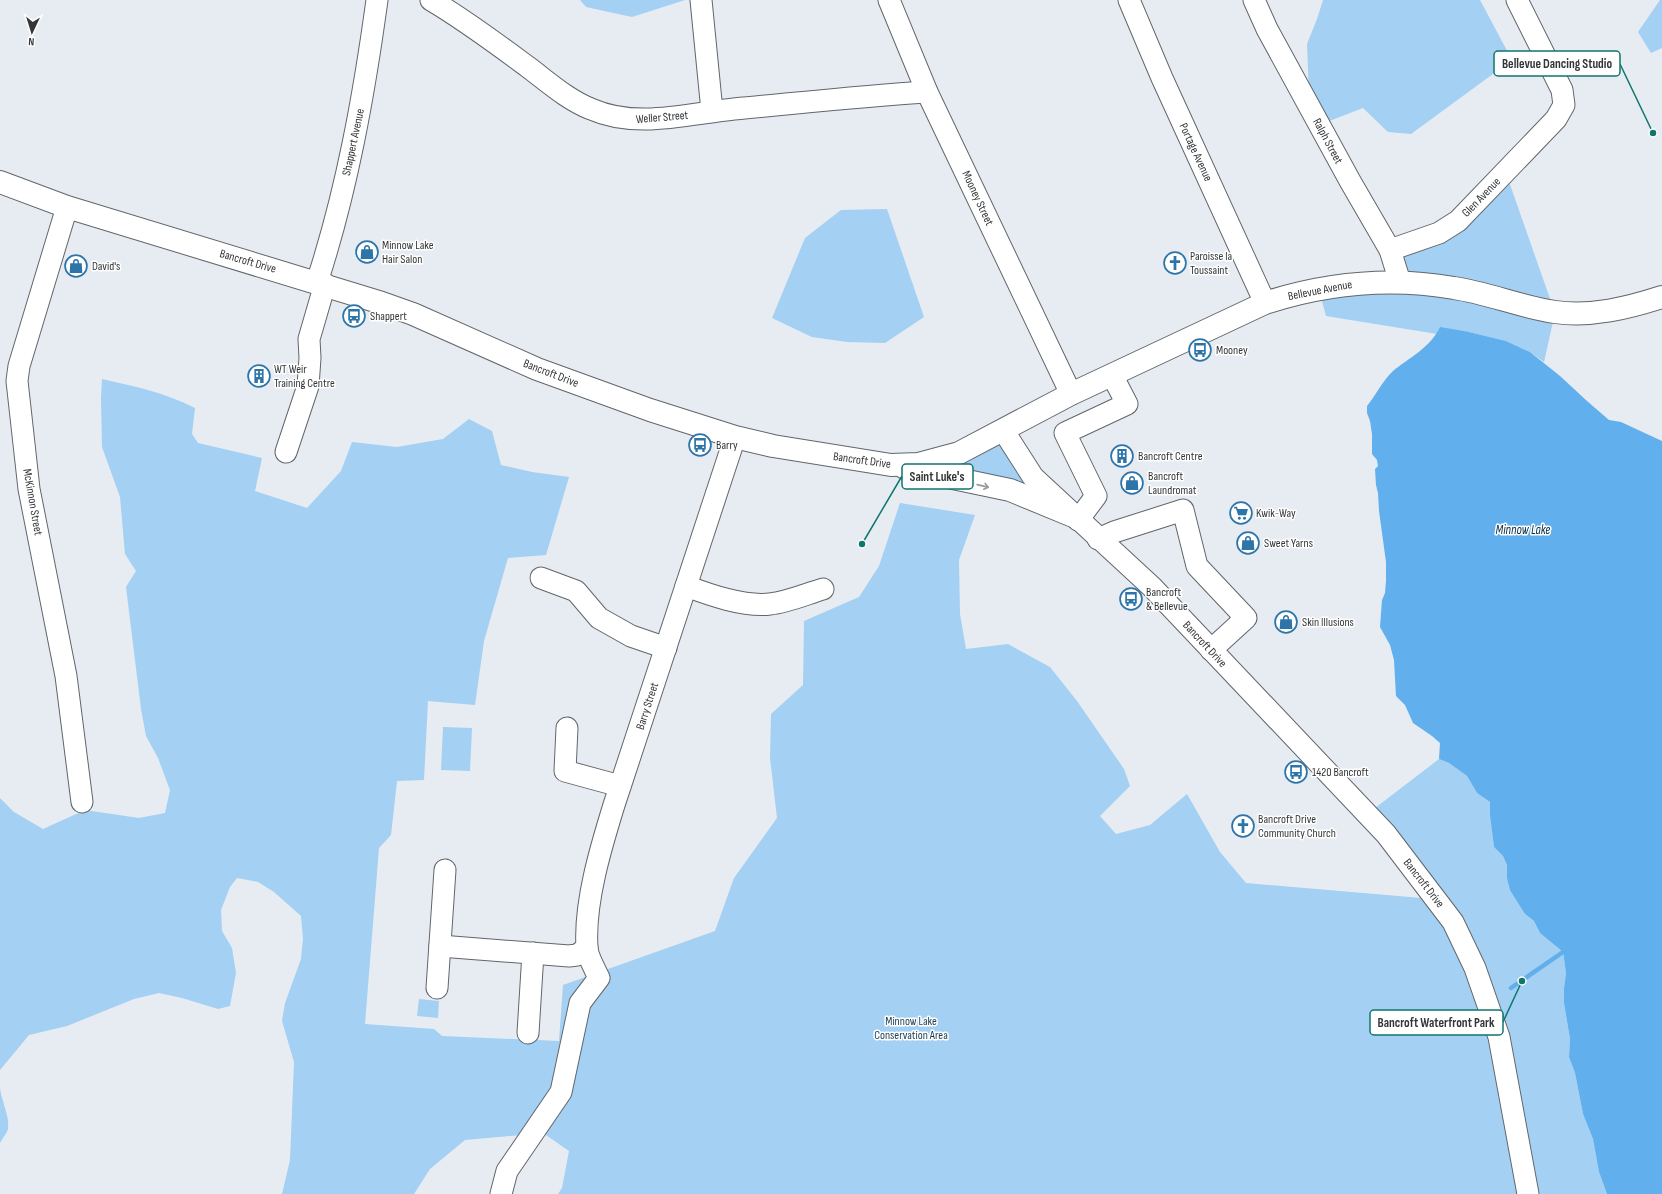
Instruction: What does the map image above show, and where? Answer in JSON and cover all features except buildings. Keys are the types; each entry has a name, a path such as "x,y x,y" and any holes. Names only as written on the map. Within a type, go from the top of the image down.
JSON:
{"main road":[{"name":"Bancroft Drive","path":"0,182 68,206 321,283 413,314 537,369 650,410 735,437 773,446 891,465 918,464 959,453 1003,430"},
{"name":"Bellevue Avenue","path":"1003,430 1071,394 1266,303 1291,294 1330,286 1400,282 1453,287 1480,292 1555,312 1581,313 1608,311 1634,306 1662,296"},
{"path":"891,465 991,488 1010,490 1076,518"}],"street":[{"name":"Shappert Avenue","path":"286,452 308,386 310,358 309,339 334,223 357,128 370,56 377,0"},
{"name":"Weller Street","path":"431,0 482,32 558,90 590,109 628,120 927,92"},
{"path":"701,0 712,111"},
{"name":"Mooney Street","path":"889,0 927,92 1071,394"},
{"name":"Portage Avenue","path":"1129,0 1162,78 1266,303"},
{"name":"Ralph Street","path":"1254,0 1268,29 1350,181 1390,250 1400,282"},
{"name":"Glen Avenue","path":"1390,250 1439,233 1458,221 1556,120 1564,105 1562,90 1517,0"},
{"name":"McKinnon Street","path":"68,206 19,366 17,381 29,489 66,676 82,802"},
{"path":"1076,518 1096,496 1065,433 1127,404 1112,375"},
{"name":"Bancroft Drive","path":"1003,430 1033,477 1152,588 1386,834 1453,922 1475,968 1499,1036 1528,1194"},
{"name":"Barry Street","path":"501,1194 507,1171 561,1092 580,1003 599,978 587,948 588,909 595,876 620,786 735,437"},
{"path":"1098,538 1183,510 1196,566 1246,618 1211,650"},
{"path":"541,578 576,591 599,618 631,636 666,648"},
{"path":"686,586 710,595 747,603 769,604 823,589"},
{"path":"567,728 565,771 620,786"},
{"path":"437,988 445,870"},
{"path":"440,946 569,956 577,955 587,948"},
{"path":"528,1033 533,953"}],"green space":[{"path":"580,0 685,0 632,17 586,7"},
{"path":"1323,0 1480,0 1512,60 1411,134 1388,132 1363,108 1327,122 1309,94 1307,44"},
{"path":"1660,0 1662,0 1662,48 1651,53 1638,32"},
{"path":"1506,173 1555,313 1544,362 1530,352 1506,341 1469,332 1437,334 1326,316 1319,290 1401,283 1391,250 1423,241"},
{"path":"887,209 924,317 885,343 847,342 812,337 772,318 805,238 841,210"},
{"name":"Minnow Lake Conservation Area","path":"102,379 161,394 195,408 192,434 198,443 262,458 255,491 307,508 341,471 352,442 397,447 443,439 469,419 492,431 501,465 532,472 569,477 546,555 508,558 484,641 475,705 428,701 424,780 397,781 391,835 379,848 365,1024 434,1029 442,1036 559,1041 563,985 715,931 734,878 777,818 770,758 771,714 803,685 804,621 859,597 879,566 900,503 975,515 959,560 960,614 966,649 1008,644 1050,667 1077,701 1124,769 1130,786 1100,816 1116,834 1150,825 1187,794 1220,852 1246,883 1433,899 1366,815 1439,759 1449,763 1467,776 1477,793 1490,802 1490,816 1494,847 1503,856 1507,865 1507,878 1525,914 1534,921 1540,933 1563,952 1566,973 1564,1003 1570,1039 1569,1057 1575,1073 1583,1114 1593,1139 1599,1172 1607,1194 558,1194 562,1188 569,1151 543,1133 465,1140 430,1169 414,1194 282,1194 290,1160 294,1062 282,1021 285,1003 301,959 303,939 301,916 274,892 258,882 237,878 230,887 221,910 222,931 232,948 236,973 230,1006 218,1009 159,993 134,999 67,1026 29,1035 0,1070 0,798 14,812 43,829 85,810 139,818 165,813 170,790 158,758 146,736 141,709 126,587 136,571 125,554 120,497 102,447"},
{"path":"1002,432 1073,517 918,465"},
{"path":"443,727 472,728 470,771 441,770"},
{"path":"419,999 439,1001 438,1018 417,1016"},
{"path":"0,1088 7,1114 8,1129 0,1143"}],"water":[{"name":"Minnow Lake","path":"1440,327 1506,341 1530,352 1560,376 1609,420 1621,422 1662,441 1662,1194 1607,1194 1599,1172 1593,1139 1583,1114 1575,1073 1569,1057 1570,1039 1564,1003 1566,973 1563,952 1540,933 1534,921 1525,914 1510,890 1507,878 1507,865 1503,856 1494,847 1490,816 1490,802 1477,793 1467,776 1449,763 1439,759 1440,743 1413,723 1405,705 1396,696 1394,660 1390,645 1380,627 1382,600 1385,593 1386,562 1376,485 1375,469 1378,466 1377,460 1372,454 1372,434 1367,413 1367,406 1389,375 1419,352 1431,340"}],"waterway":[{"path":"1511,988 1563,952"}],"place":[{"name":"Bellevue Dancing Studio","path":"1653,133"},
{"name":"Minnow Lake Hair Salon","path":"367,252"},
{"name":"Paroisse la Toussaint","path":"1175,263"},
{"name":"David's","path":"76,266"},
{"name":"Shappert","path":"354,316"},
{"name":"Mooney","path":"1200,350"},
{"name":"WT Weir Training Centre","path":"259,376"},
{"name":"Barry","path":"700,445"},
{"name":"Bancroft Centre","path":"1122,456"},
{"name":"Bancroft Laundromat","path":"1132,483"},
{"name":"Kwik-Way","path":"1241,513"},
{"name":"Sweet Yarns","path":"1248,543"},
{"name":"Saint Luke's","path":"862,544"},
{"name":"Bancroft & Bellevue","path":"1131,599"},
{"name":"Skin Illusions","path":"1286,622"},
{"name":"1420 Bancroft","path":"1296,772"},
{"name":"Bancroft Drive Community Church","path":"1243,826"},
{"name":"Bancroft Waterfront Park","path":"1522,981"}]}
